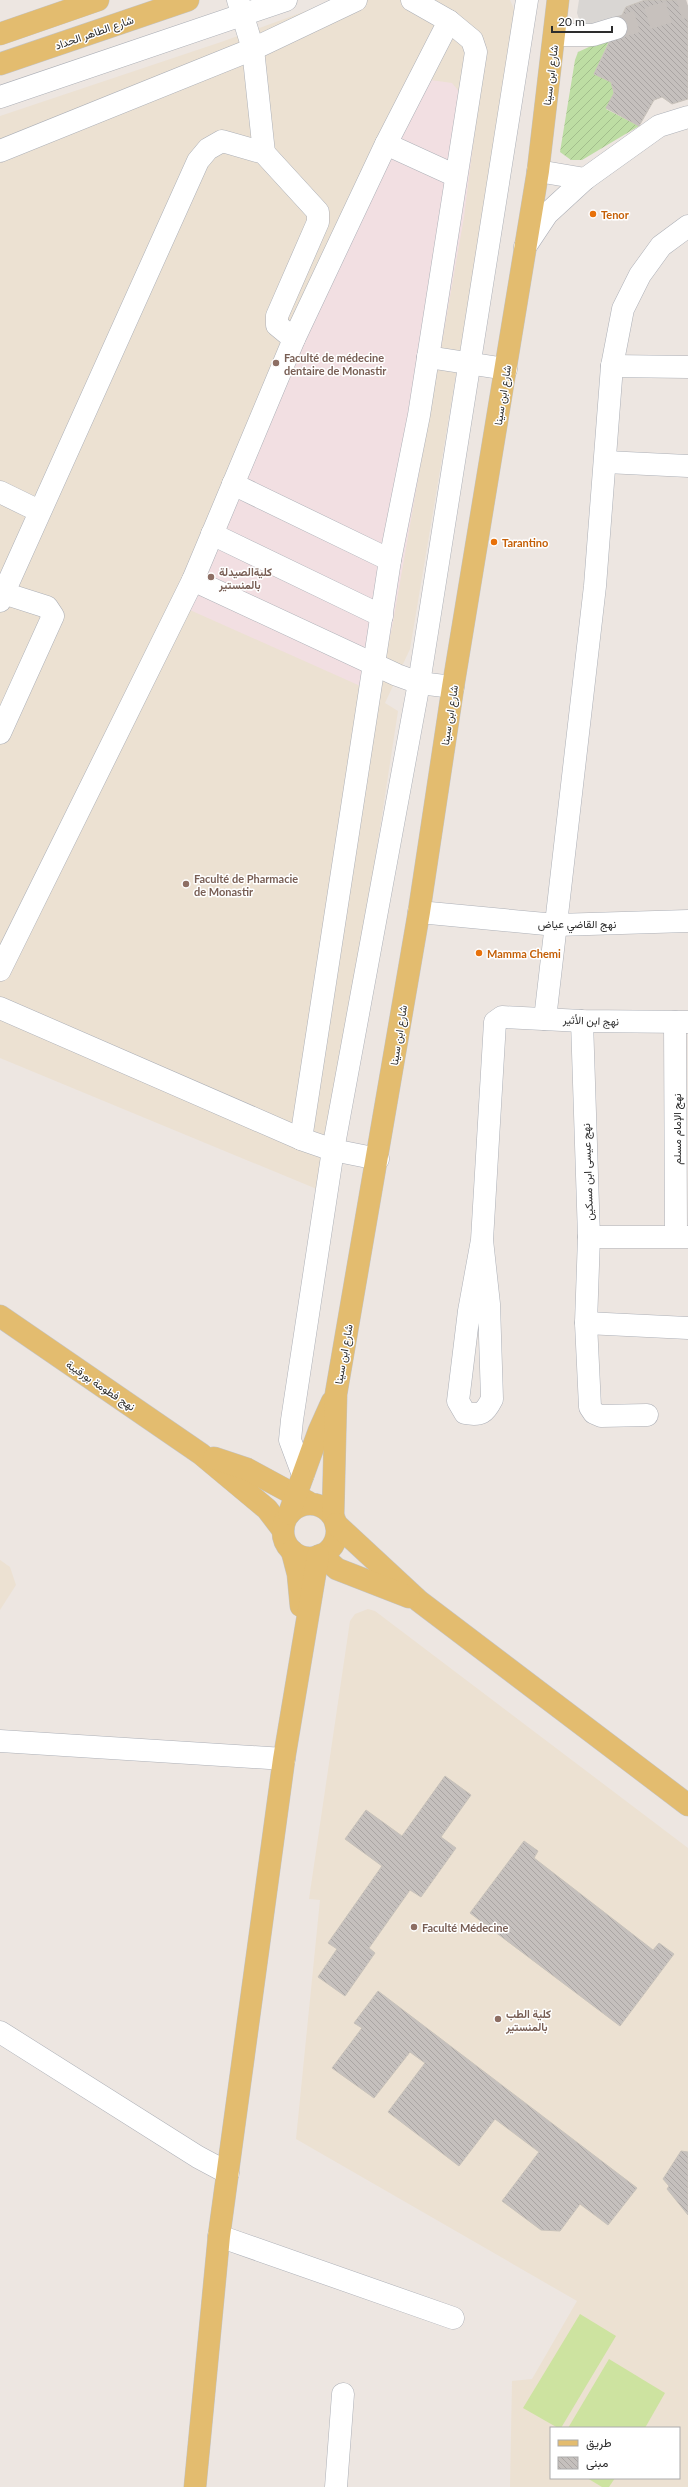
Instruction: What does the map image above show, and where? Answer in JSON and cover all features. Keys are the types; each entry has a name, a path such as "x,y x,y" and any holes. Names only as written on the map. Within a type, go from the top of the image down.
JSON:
{"main road":[{"path":"0,34 98,0"},
{"name":"شارع الطاهر الحداد","path":"0,64 188,0"},
{"name":"شارع ابن سينا","path":"336,1394 378,1159 419,912 453,687 538,171 558,0"},
{"name":"شارع ابن سينا","path":"555,35 569,0"},
{"name":"نهج فطومة بورقيبة","path":"0,1316 202,1454 267,1509 295,1511"},
{"path":"303,1634 298,1574 292,1550 284,1538 295,1511 303,1475 319,1431 336,1394"},
{"path":"292,1550 309,1558 320,1556 332,1545 337,1531 334,1520 336,1394"},
{"name":"نهج فطومة بورقيبة","path":"202,1454 247,1469 295,1511"},
{"path":"295,1511 327,1510 334,1520 419,1601 688,1805"},
{"path":"320,1556 337,1569 419,1601"},
{"path":"195,2487 219,2236 284,1759 303,1634 320,1556"}],"street":[{"path":"0,97 240,7 286,0"},
{"path":"0,151 253,49 356,0"},
{"path":"302,1139 373,664 390,560 428,357 476,52 472,40 449,21 412,0"},
{"path":"303,1475 290,1440 334,1150 419,683 468,364 527,0"},
{"path":"240,7 253,49 264,153"},
{"path":"0,970 193,580 294,339 386,144 449,21"},
{"path":"555,35 593,35 616,28"},
{"path":"525,247 547,214 585,179 659,126 688,117"},
{"path":"0,733 53,616 47,607 2,597 39,511 198,161 208,149 222,141 264,153 318,212 318,222 277,316 276,325 294,339"},
{"path":"386,144 456,176"},
{"path":"538,171 585,179"},
{"path":"545,1019 595,586 606,462 612,366 623,309 640,275 661,246 688,226"},
{"path":"428,357 506,369"},
{"path":"612,366 688,367"},
{"path":"606,462 688,466"},
{"path":"233,484 390,560"},
{"path":"0,492 39,511"},
{"path":"212,534 382,616"},
{"path":"193,580 373,664 419,683 453,687"},
{"name":"نهج القاضي عياض","path":"419,912 556,925 688,921"},
{"path":"0,1008 302,1139 334,1150 378,1159"},
{"name":"نهج ابن الأثير","path":"482,1240 495,1022 502,1017 582,1021 682,1022"},
{"name":"نهج عيسى ابن مسكين","path":"582,1021 589,1237 586,1323 590,1407 594,1413 601,1416 647,1415"},
{"name":"نهج الإمام مسلم","path":"682,1022 682,1236"},
{"path":"589,1237 682,1236"},
{"path":"482,1240 489,1304 492,1399 486,1411 478,1415 465,1413 458,1401 469,1311 482,1240"},
{"path":"586,1323 688,1328"},
{"path":"0,1741 284,1759"},
{"path":"0,2032 198,2157 228,2173"},
{"path":"219,2236 453,2318"},
{"path":"336,2487 343,2394"}],"shaded area":[{"name":"كليةالصيدلة بالمنستير","path":"336,0 510,0 514,9 513,35 410,649 385,703 398,711 324,1192 0,1058 0,116 224,41"},
{"path":"579,0 645,0 626,7 619,20 596,28 583,25 579,19 577,13"},
{"path":"409,77 452,83 477,113 464,217 392,628 376,693 172,602"},
{"path":"0,1560 10,1567 16,1585 0,1610"},
{"name":"كلية الطب بالمنستير","path":"368,1609 375,1611 688,1848 688,2487 510,2487 512,2381 532,2379 577,2301 296,2139 320,1900 309,1899 350,1621 355,1614"}],"green space":[{"path":"611,37 594,74 611,82 614,93 606,109 639,126 582,160 571,160 560,152 575,60 578,52"},
{"path":"580,2314 616,2336 562,2427 556,2427 523,2408"},
{"path":"609,2359 665,2393 646,2427 569,2427"},
{"path":"589,2479 614,2479 609,2487 602,2487"}],"building":[{"path":"645,0 677,0 688,6 688,99 672,104 662,97 654,100 639,126 606,108 614,93 611,82 594,74 626,7"},
{"path":"445,1776 471,1795 441,1837 456,1848 421,1897 410,1890 369,1948 375,1953 345,1996 318,1977 337,1949 328,1943 382,1866 345,1839 366,1810 402,1836"},
{"path":"524,1841 538,1851 534,1858 653,1950 659,1943 674,1954 620,2026 470,1913"},
{"path":"378,1991 637,2188 608,2225 580,2204 560,2231 541,2230 502,2201 539,2152 495,2119 459,2166 388,2112 425,2063 410,2052 374,2098 332,2068 362,2028 354,2023"},
{"path":"681,2151 688,2152 688,2215 667,2189 669,2186 663,2179"}],"tunnel":[{"path":"616,28 688,6"}],"place":[{"name":"Tenor","path":"593,214"},
{"name":"Faculté de médecine dentaire de Monastir","path":"276,363"},
{"name":"Tarantino","path":"494,542"},
{"name":"كليةالصيدلة بالمنستير","path":"211,577"},
{"name":"Faculté de Pharmacie de Monastir","path":"186,884"},
{"name":"Mamma Chemi","path":"479,953"},
{"name":"Faculté Médecine","path":"414,1927"},
{"name":"كلية الطب بالمنستير","path":"498,2019"}]}
